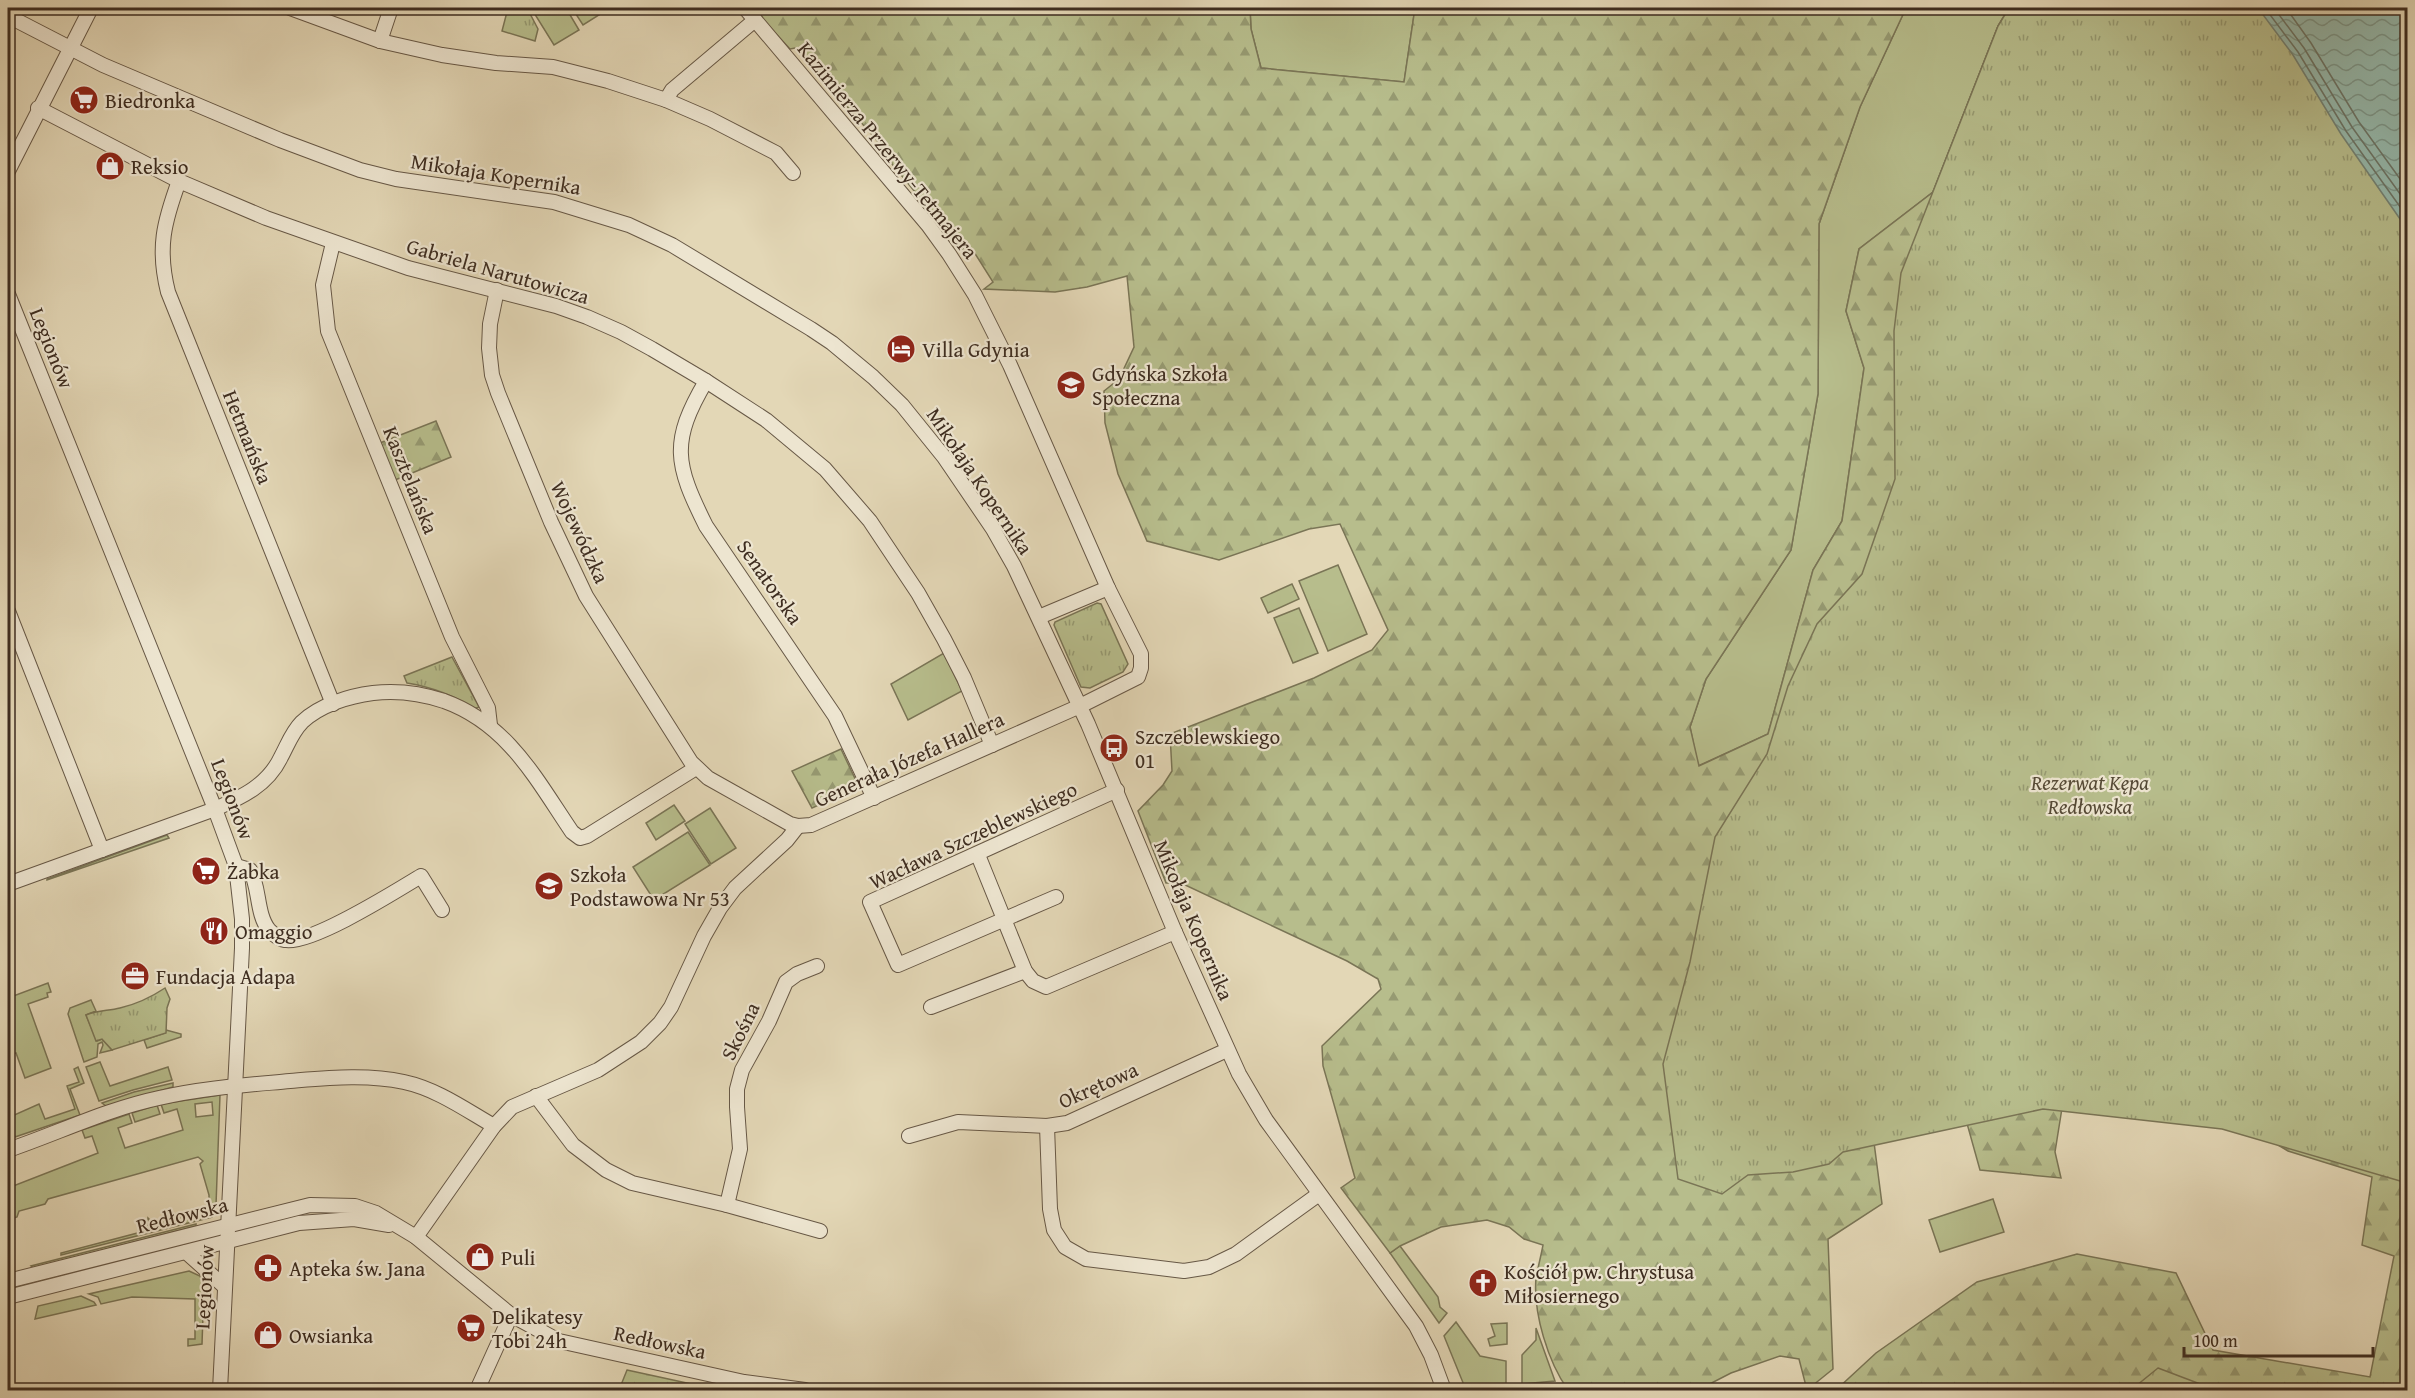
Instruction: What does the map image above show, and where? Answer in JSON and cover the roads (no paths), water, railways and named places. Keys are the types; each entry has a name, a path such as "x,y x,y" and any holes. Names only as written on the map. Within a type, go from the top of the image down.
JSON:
{"street":[{"path":"8,171 38,108 91,8"},
{"path":"290,8 380,41 442,55 576,71 666,100 770,149 793,172"},
{"path":"380,41 391,8"},
{"name":"Kazimierza Przerwy-Tetmajera","path":"745,8 912,207 962,274 1010,365 1108,588 1141,654 1141,668 1137,677 1080,706"},
{"name":"Mikołaja Kopernika","path":"8,16 70,48 220,115 360,170 396,179 554,202 628,225 672,245 832,343 902,405 944,457 993,529 1019,575 1117,790 1175,932 1227,1050 1266,1120 1416,1326 1431,1355 1444,1390"},
{"path":"666,100 672,90 755,20"},
{"name":"Gabriela Narutowicza","path":"38,108 179,181 333,243 408,268 556,306 621,332 706,381 766,420 825,469 870,521 918,593 944,639 964,678 992,746"},
{"name":"Hetmańska","path":"179,181 166,217 162,242 161,257 168,292 333,704"},
{"name":"Kasztelańska","path":"333,243 323,285 328,331 452,636 488,708 490,725"},
{"name":"Wojewódzka","path":"496,290 490,324 489,348 492,375 542,501 586,596 696,768"},
{"name":"Legionów","path":"8,294 215,809 236,867 242,919 235,947 236,1086 220,1390"},
{"name":"Senatorska","path":"706,381 682,430 680,445 681,462 694,503 706,526 835,716 874,798"},
{"path":"1039,617 1108,588"},
{"path":"8,611 102,850"},
{"path":"8,884 215,809 248,793 262,783 275,769 296,729 309,717 333,704 359,695 409,691 452,704 490,725 516,752 572,832 580,838 587,836 696,768"},
{"name":"Generała Józefa Hallera","path":"696,768 708,778 798,826 811,825 1080,706"},
{"name":"Wacława Szczeblewskiego","path":"1005,919 898,965 870,902 1117,790"},
{"path":"416,1237 494,1126 512,1107 597,1070 641,1042 660,1023 671,1007 704,936 720,908 735,888 787,840 798,826"},
{"path":"978,855 1025,971 1033,981 1046,987 1175,932"},
{"path":"236,867 250,870 265,923 272,932 284,940 296,940 344,921 421,876 442,910"},
{"path":"1005,919 1056,897"},
{"name":"Skośna","path":"727,1205 740,1149 737,1089 742,1070 769,1021 786,982 797,974 817,966"},
{"path":"931,1007 1025,971"},
{"name":"Okrętowa","path":"909,1136 958,1122 1047,1126 1067,1123 1227,1050"},
{"path":"8,1150 108,1113 157,1098 236,1086 352,1077 404,1082 441,1096 494,1126"},
{"path":"536,1096 573,1145 606,1170 632,1183 727,1205 820,1231"},
{"path":"1047,1126 1050,1209 1054,1230 1065,1247 1086,1259 1184,1271 1209,1267 1236,1254 1319,1194"},
{"name":"Redłowska","path":"8,1281 310,1205 355,1206 376,1213 416,1237 510,1315 560,1341 744,1382 805,1390"},
{"name":"Redłowska","path":"8,1297 299,1223 354,1218 400,1227"},
{"path":"186,1252 225,1287"},
{"path":"477,1390 510,1315"}],"water":[{"path":"2258,8 2407,8 2407,229 2341,134 2293,55"}],"place":[{"name":"Biedronka","path":"84,100"},
{"name":"Reksio","path":"110,166"},
{"name":"Villa Gdynia","path":"901,349"},
{"name":"Gdyńska Szkoła Społeczna","path":"1071,385"},
{"name":"Szczeblewskiego 01","path":"1114,748"},
{"name":"Żabka","path":"206,871"},
{"name":"Szkoła Podstawowa Nr 53","path":"549,886"},
{"name":"Omaggio","path":"214,931"},
{"name":"Fundacja Adapa","path":"135,976"},
{"name":"Puli","path":"480,1257"},
{"name":"Apteka św. Jana","path":"268,1268"},
{"name":"Kościół pw. Chrystusa Miłosiernego","path":"1483,1283"},
{"name":"Delikatesy Tobi 24h","path":"471,1328"},
{"name":"Owsianka","path":"268,1335"}],"park label":[{"name":"Rezerwat Kępa Redłowska","path":"2090,794"}]}
